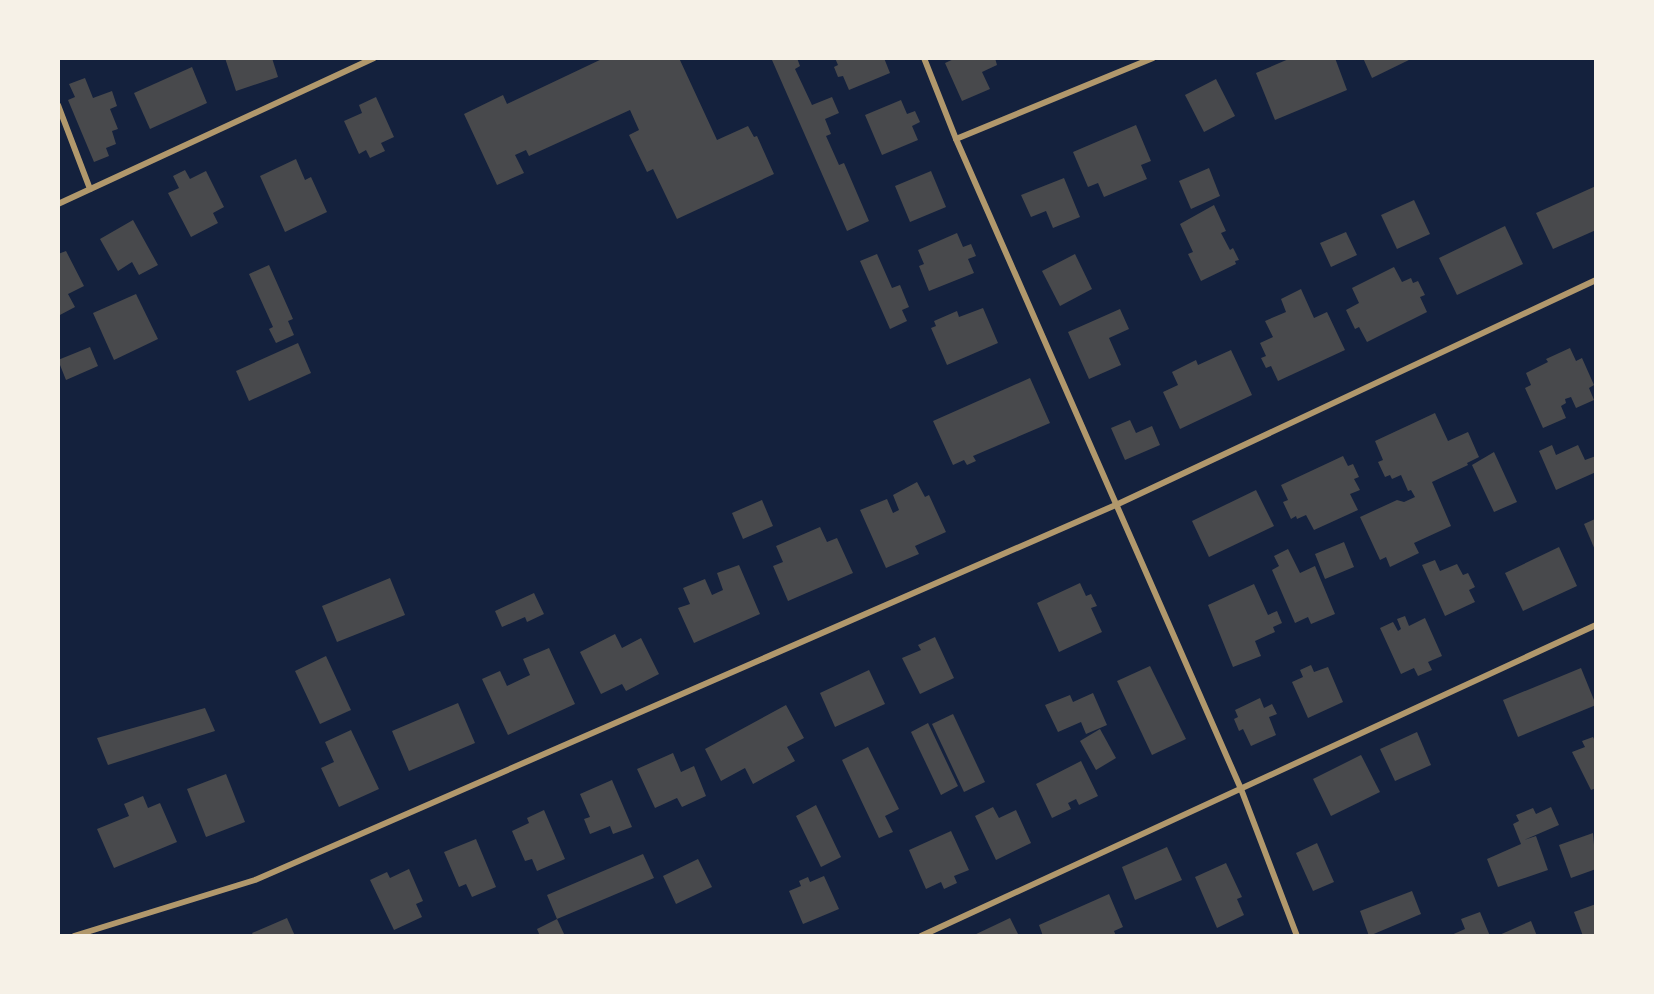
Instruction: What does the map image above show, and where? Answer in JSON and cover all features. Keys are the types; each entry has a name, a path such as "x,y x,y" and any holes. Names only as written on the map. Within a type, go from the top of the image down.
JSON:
{"street":[{"path":"58,204 374,58"},
{"path":"924,58 956,139 1241,789 1297,936"},
{"path":"956,139 1154,58"},
{"path":"58,105 90,189"},
{"path":"74,936 255,880 1118,504 1596,280"},
{"path":"921,936 1596,625"}],"building":[{"path":"225,58 272,58 278,77 236,91"},
{"path":"604,58 679,58 717,140 748,126 754,137 757,136 774,174 677,219 653,169 647,172 629,135 639,130 630,110 529,156 526,150 515,155 524,173 497,185 464,114 503,95 507,104"},
{"path":"797,58 800,66 795,69 812,105 832,97 839,113 825,119 831,134 826,136 839,165 844,163 869,221 847,231 772,60"},
{"path":"835,58 884,58 890,73 849,90 843,76 838,77 834,67 838,65"},
{"path":"956,58 995,58 997,65 982,72 990,89 962,101 945,63"},
{"path":"1291,58 1335,58 1347,90 1275,120 1256,73"},
{"path":"1363,58 1413,58 1372,78"},
{"path":"192,67 207,103 150,129 134,93"},
{"path":"85,78 93,98 112,91 117,106 110,109 118,129 112,131 116,144 106,148 109,156 94,162 68,100 75,97 69,84"},
{"path":"1216,79 1235,116 1204,132 1185,95"},
{"path":"376,97 394,137 381,143 385,151 370,158 366,150 359,154 344,121 362,113 359,105"},
{"path":"901,100 907,114 915,111 920,122 912,126 918,140 882,155 865,115"},
{"path":"1136,125 1151,161 1141,165 1147,179 1104,197 1098,183 1088,187 1073,152"},
{"path":"296,159 305,180 311,177 327,212 285,232 260,176"},
{"path":"1209,168 1220,196 1191,209 1179,181"},
{"path":"185,170 190,179 206,171 224,207 213,213 218,223 191,237 168,193 179,188 173,176"},
{"path":"931,171 946,207 910,222 895,186"},
{"path":"1064,178 1080,217 1053,228 1046,211 1031,217 1021,195"},
{"path":"1596,186 1596,230 1553,249 1536,213"},
{"path":"1414,200 1430,234 1397,249 1381,215"},
{"path":"1214,205 1226,231 1221,233 1230,250 1233,248 1239,260 1235,261 1236,264 1201,281 1188,254 1193,252 1180,224"},
{"path":"133,220 158,265 139,275 132,262 118,271 100,239"},
{"path":"1505,226 1523,264 1457,295 1439,258"},
{"path":"1346,232 1357,255 1331,267 1320,243"},
{"path":"957,233 963,247 971,244 976,256 968,259 974,273 929,291 919,266 924,264 918,250"},
{"path":"66,251 84,286 68,294 75,307 58,316 58,254"},
{"path":"877,254 892,288 900,285 909,307 902,310 907,321 890,329 860,261"},
{"path":"1075,254 1092,289 1060,306 1042,271"},
{"path":"269,265 293,319 288,321 294,335 276,343 269,329 273,327 249,274"},
{"path":"1394,267 1402,282 1411,278 1413,283 1418,281 1425,295 1420,297 1427,312 1367,342 1359,327 1355,329 1346,310 1359,303 1352,288"},
{"path":"1301,289 1314,318 1327,312 1345,350 1278,381 1271,366 1266,368 1261,358 1266,356 1260,343 1273,337 1265,321 1286,312 1281,299"},
{"path":"136,294 158,339 114,360 93,313"},
{"path":"983,308 998,343 947,365 931,328 936,326 934,321 957,311 959,317"},
{"path":"1120,309 1129,329 1109,338 1121,365 1089,379 1068,332"},
{"path":"298,343 311,373 249,401 236,371"},
{"path":"90,347 98,366 66,380 58,360"},
{"path":"1570,348 1576,361 1582,358 1594,385 1589,388 1594,400 1576,408 1571,397 1565,399 1566,403 1561,406 1566,418 1543,428 1525,388 1531,385 1526,373 1548,362 1546,359"},
{"path":"1231,350 1252,395 1180,429 1163,392 1178,385 1172,372 1196,360 1198,365"},
{"path":"1030,378 1050,423 973,456 976,461 967,465 964,460 953,465 933,421"},
{"path":"1435,413 1448,441 1468,432 1479,457 1467,463 1468,465 1432,482 1451,526 1414,543 1419,553 1390,567 1386,557 1380,560 1360,517 1397,500 1404,502 1415,497 1411,490 1408,491 1401,475 1392,479 1390,475 1385,477 1378,462 1383,460 1375,441"},
{"path":"1130,420 1136,433 1152,426 1160,445 1125,460 1111,428"},
{"path":"1552,445 1556,455 1578,445 1585,460 1596,456 1596,472 1556,490 1539,451"},
{"path":"1494,452 1517,502 1494,512 1472,465"},
{"path":"1343,456 1348,466 1353,464 1359,477 1354,479 1360,490 1350,494 1358,510 1314,530 1306,515 1291,519 1283,502 1288,500 1281,485"},
{"path":"917,482 925,497 929,495 946,532 915,546 919,554 886,568 860,510 887,499 893,513 899,510 893,495"},
{"path":"1256,490 1274,526 1209,557 1192,521"},
{"path":"762,500 773,526 743,539 732,513"},
{"path":"1595,519 1595,550 1584,524"},
{"path":"820,527 827,542 837,538 853,573 788,601 773,566 783,562 776,546"},
{"path":"1344,542 1354,567 1325,579 1315,554"},
{"path":"1559,547 1577,586 1523,611 1505,573"},
{"path":"1288,549 1300,573 1315,566 1335,614 1311,624 1308,617 1295,623 1272,570 1279,566 1274,556"},
{"path":"1435,560 1440,571 1457,564 1463,575 1468,573 1475,587 1469,590 1475,602 1445,616 1422,565"},
{"path":"739,565 760,614 694,643 678,608 690,604 683,588 705,579 712,595 723,590 717,573"},
{"path":"390,578 405,615 337,642 322,606"},
{"path":"1080,583 1086,596 1091,594 1097,606 1091,608 1102,632 1059,652 1037,603"},
{"path":"1254,584 1268,615 1277,611 1282,623 1273,627 1275,632 1255,641 1261,656 1233,667 1208,605"},
{"path":"534,593 544,614 527,622 525,617 502,627 495,611"},
{"path":"1405,616 1409,626 1425,618 1442,656 1428,662 1432,670 1418,676 1414,668 1401,674 1380,628 1393,622 1398,631 1401,629 1397,619"},
{"path":"615,634 622,648 641,638 659,674 626,691 622,684 601,694 580,652"},
{"path":"935,637 954,678 920,694 902,658 921,650 918,645"},
{"path":"549,648 575,704 508,735 482,679 500,671 507,686 530,675 523,659"},
{"path":"326,656 351,710 320,724 295,671"},
{"path":"1311,665 1314,672 1328,667 1343,702 1308,718 1292,682 1303,677 1300,670"},
{"path":"1150,666 1186,739 1152,755 1117,681"},
{"path":"1581,668 1596,705 1518,737 1503,700"},
{"path":"869,670 885,704 835,727 820,693"},
{"path":"1093,693 1107,725 1086,734 1081,722 1058,732 1045,705 1070,695 1073,702"},
{"path":"1260,698 1264,708 1272,704 1277,714 1269,717 1276,735 1251,746 1243,729 1239,731 1234,719 1238,717 1235,710"},
{"path":"458,703 475,743 409,771 392,731"},
{"path":"786,705 804,738 787,747 795,761 753,784 745,768 721,781 705,749"},
{"path":"205,708 215,731 108,765 97,738"},
{"path":"953,714 985,782 964,792 932,724"},
{"path":"928,723 958,786 941,795 911,732"},
{"path":"1100,729 1116,758 1096,770 1080,741"},
{"path":"351,730 379,789 339,807 321,768 334,762 325,742"},
{"path":"1417,732 1431,765 1395,781 1380,749"},
{"path":"1593,737 1596,743 1596,788 1591,790 1572,752 1585,747 1582,741"},
{"path":"868,747 899,809 885,816 893,832 879,838 842,760"},
{"path":"673,753 681,772 694,766 706,796 682,807 677,798 655,808 637,769"},
{"path":"1361,755 1380,792 1331,816 1313,779"},
{"path":"1081,761 1098,796 1079,805 1076,799 1068,803 1071,809 1052,818 1036,784"},
{"path":"226,774 245,822 206,837 187,789"},
{"path":"612,780 632,827 613,834 610,826 590,834 584,819 590,817 580,794"},
{"path":"143,796 148,808 160,803 177,842 114,868 97,829 129,816 124,804"},
{"path":"816,805 841,857 821,867 796,816"},
{"path":"993,807 999,818 1016,810 1031,843 996,860 975,816"},
{"path":"1551,807 1559,825 1524,840 1536,836 1548,870 1498,887 1487,859 1521,844 1513,824 1519,821 1516,815 1533,808 1536,814"},
{"path":"544,810 565,859 537,871 532,859 525,861 512,831 529,823 527,818"},
{"path":"951,831 969,870 954,876 957,883 944,889 941,882 926,889 909,850"},
{"path":"1593,833 1596,869 1571,878 1559,845"},
{"path":"476,839 496,887 472,897 466,884 459,887 444,852"},
{"path":"1317,843 1334,882 1313,891 1296,853"},
{"path":"1167,847 1182,880 1135,900 1122,867"},
{"path":"643,854 654,878 557,919 547,895"},
{"path":"698,859 712,887 676,904 663,876"},
{"path":"1226,863 1242,897 1237,899 1244,915 1217,928 1195,877"},
{"path":"409,869 423,901 416,904 422,917 394,930 370,880 387,872 390,878"},
{"path":"824,876 839,909 803,924 789,891 801,886 799,881 808,877 810,882"},
{"path":"1412,891 1421,914 1369,936 1360,911"},
{"path":"1109,894 1123,927 1114,931 1116,936 1043,936 1039,925"},
{"path":"1596,904 1596,936 1583,936 1574,912"},
{"path":"1480,912 1490,936 1449,936 1465,929 1461,919"},
{"path":"287,918 295,936 254,936 252,933"},
{"path":"1010,918 1019,936 972,936"},
{"path":"557,919 565,936 540,936 537,929"},
{"path":"1531,921 1537,936 1497,936"}]}
